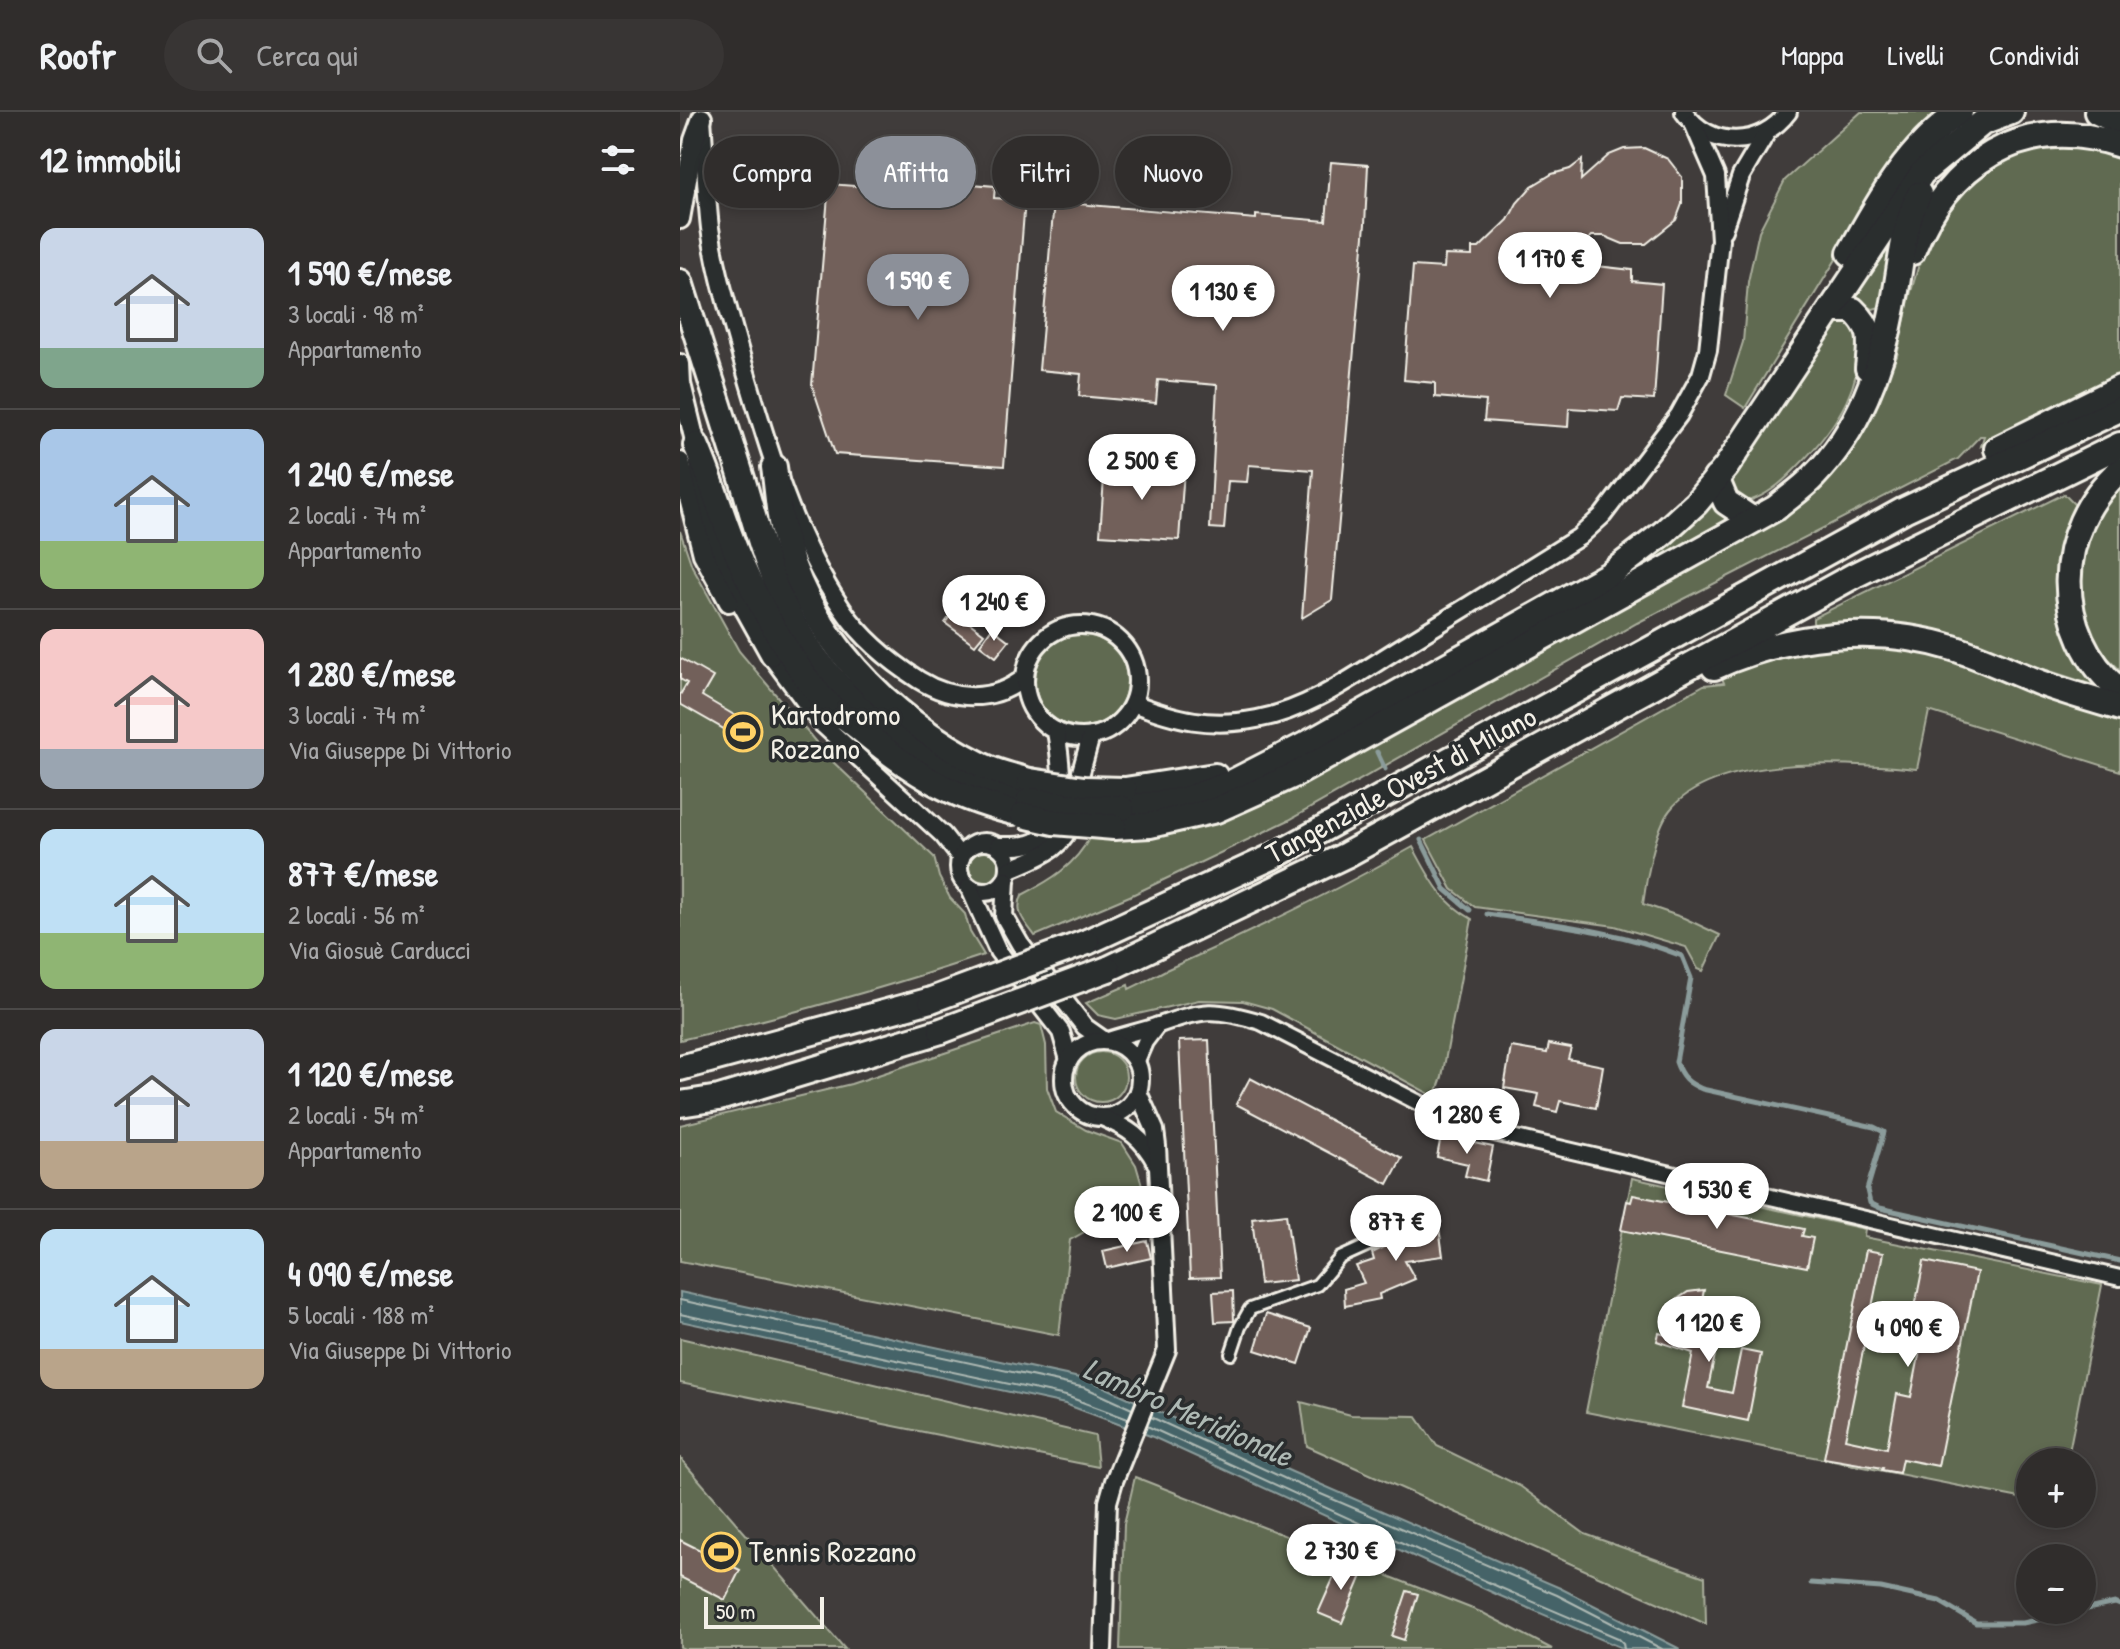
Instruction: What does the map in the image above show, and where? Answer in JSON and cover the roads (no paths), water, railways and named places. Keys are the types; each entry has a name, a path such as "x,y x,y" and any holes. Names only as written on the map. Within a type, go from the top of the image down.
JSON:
{"highway":[{"path":"1759,416 1896,176 1919,146 1960,112"},
{"path":"774,467 782,528 799,580 823,625 849,662 888,703 935,739 986,768 1054,822 1120,808 1278,757 1610,574 1662,534 1696,503 1716,478 1922,173 1982,123 2011,112"},
{"path":"2097,112 2120,123"},
{"path":"1893,307 1921,230 1950,182 1977,155 2010,137 2044,129 2073,129 2106,137 2120,145"},
{"path":"688,454 711,479 738,555 801,669 826,702 921,775 957,795 1027,799 1084,789 1150,825 1216,810 1296,774 1776,508 1814,477 1863,406 1886,339 1908,216 1923,186 1946,152"},
{"path":"680,284 766,559 795,626 818,661 842,689 898,737 944,767 996,791 1027,799"},
{"path":"1832,310 1853,310 1866,322 1871,339 1863,406"},
{"path":"1904,510 1954,471 2120,388"},
{"name":"Tangenziale Ovest di Milano","path":"680,1068 931,1000 1087,942 1274,856 1904,510 2120,409"},
{"name":"Tangenziale Ovest di Milano","path":"680,1104 719,1098 941,1031 1108,969 1346,855 1855,575 2120,445"},
{"path":"2120,470 2088,505 2077,528 2070,557 2068,587 2077,630 2091,659 2120,691"},
{"path":"1716,478 1726,502 1753,520"},
{"path":"1586,721 1656,694 1738,656 1820,637 1888,636 1951,648 2044,684 2120,708"}],"main road":[{"path":"680,219 694,140 703,115"},
{"path":"680,364 688,454 709,531 736,593 771,656"}],"street":[{"path":"1688,118 1709,135 1728,141 1748,140 1767,132 1788,112"},
{"path":"703,115 711,230 732,321 774,467 819,570 844,612 875,646 936,690 984,697 1007,691 1025,677"},
{"path":"1133,703 1169,717 1194,722 1223,723 1281,714 1326,693 1579,537 1603,515 1679,415 1696,385 1708,350 1720,240 1716,176 1688,118"},
{"path":"1720,240 1741,176 1767,132"},
{"path":"1090,626 1107,631 1122,642 1137,670 1133,703 1123,718 1109,730 1091,736 1073,737 1056,731 1032,709 1026,693 1025,677 1030,659 1040,643 1063,629 1090,626"},
{"path":"771,656 820,722 943,835 961,858"},
{"path":"1056,731 1062,769 1062,795 1048,831 1036,842 998,846 977,843 961,858 960,873 998,951 1061,1032 1069,1060"},
{"path":"969,887 985,892 1001,886 1008,875 1057,847 1069,829 1091,736"},
{"path":"998,846 1007,856 1004,916 1014,935 1085,1027 1105,1041 1124,1048 1136,1063 1140,1082 1138,1092 1124,1110 1102,1117"},
{"path":"1158,1168 1141,1140 1131,1131 1102,1117 1089,1115 1069,1099 1064,1086 1064,1073 1069,1060 1078,1050 1091,1043 1158,1025 1183,1014 1207,1011 1234,1013 1261,1022 1425,1106 1490,1132 2120,1278"},
{"path":"1136,1063 1145,1042 1158,1025"},
{"path":"1103,1649 1108,1502 1167,1350 1155,1130 1138,1092"},
{"path":"1231,1354 1250,1309 1317,1285 1340,1258 1395,1233 1410,1220 1413,1207"}],"water":[{"path":"680,1292 1089,1380 1560,1588 1680,1649 1624,1649 1498,1595 1153,1437 1065,1404 680,1321"}],"waterway":[{"path":"1377,752 1385,769"},
{"path":"1421,840 1445,889 1470,910"},
{"path":"1487,914 1610,934 1682,956 1691,978 1676,1062 1683,1076 1702,1089 1874,1127 1884,1132 1867,1190 1870,1203 1880,1208 2120,1261"},
{"path":"1811,1583 1881,1588 1939,1601 1976,1623 2023,1623 2115,1603 2120,1605"}],"place":[{"name":"Kartodromo Rozzano","path":"743,732"},
{"name":"Tennis Rozzano","path":"721,1552"}],"water label":[{"name":"Lambro Meridionale","path":"1188,1412"}]}
